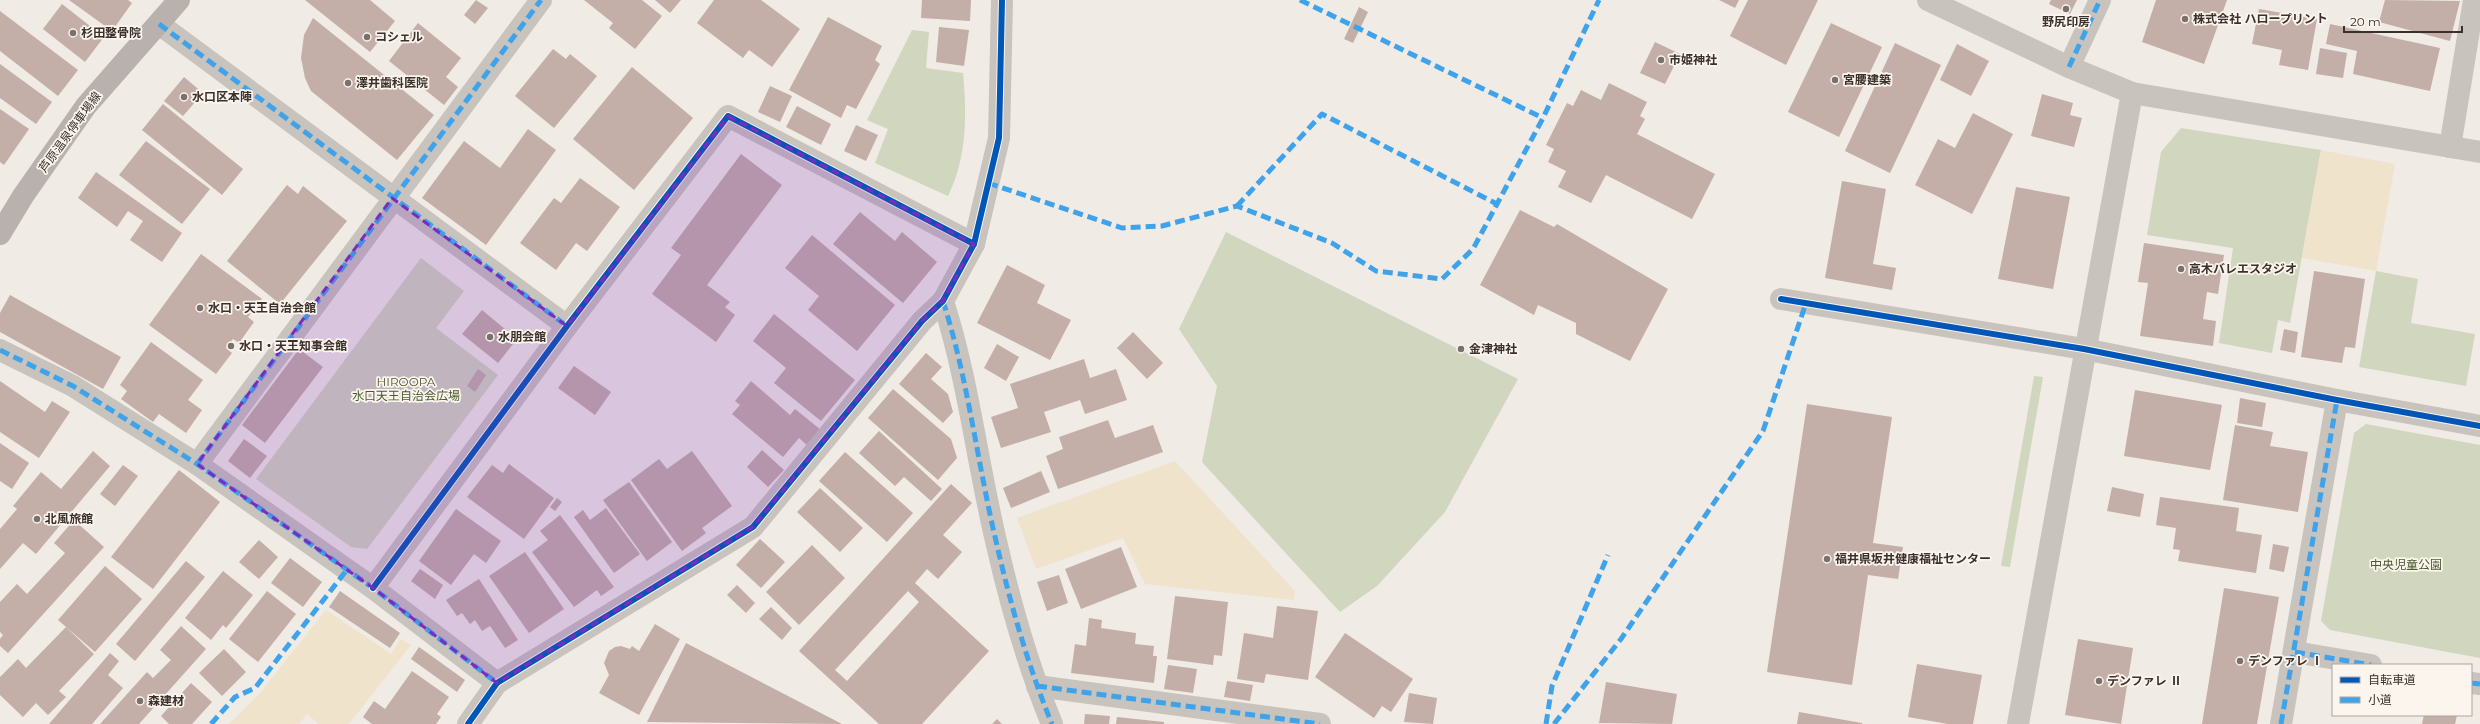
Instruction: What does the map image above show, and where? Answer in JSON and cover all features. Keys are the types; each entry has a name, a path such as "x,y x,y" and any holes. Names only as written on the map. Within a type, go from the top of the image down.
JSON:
{"main road":[{"name":"芦原温泉停車場線","path":"0,234 23,196 86,106 179,0"}],"street":[{"path":"197,464 392,198 541,0"},
{"path":"468,724 497,683 754,527 922,321 943,301 974,244 999,138 1002,0"},
{"path":"1928,0 2069,67 2132,93 2480,152"},
{"path":"2069,67 2100,0"},
{"path":"2450,147 2474,0"},
{"path":"159,24 392,198 567,326"},
{"path":"2018,724 2084,349 2132,93"},
{"path":"373,588 567,326 728,116 974,244"},
{"path":"1781,299 2084,349 2337,400 2480,426"},
{"path":"943,301 956,343 996,542 1037,686 1052,724"},
{"path":"0,350 73,386 197,464 373,588 497,683"},
{"path":"2281,724 2295,652 2337,400"},
{"path":"2295,652 2365,664"},
{"path":"1037,686 1320,724"}],"highlighted area":[{"path":"728,116 974,244 943,301 922,321 753,527 497,683 373,588 197,464 392,198 567,326"}],"green space":[{"path":"912,30 929,32 926,68 963,73 965,105 964,136 959,167 948,196 875,163 888,129 867,120"},
{"path":"2181,128 2321,150 2290,323 2278,320 2272,353 2219,343 2233,248 2147,235 2161,152"},
{"path":"1226,232 1518,379 1445,512 1377,586 1340,612 1202,462 1217,386 1179,329"},
{"name":"HIROOPA 水口天王自治会広場","path":"421,258 464,291 436,328 498,375 367,549 351,547 256,479"},
{"path":"2376,271 2418,279 2411,323 2475,334 2466,386 2359,367"},
{"path":"2034,376 2043,377 2010,567 2001,566"},
{"name":"中央児童公園","path":"2366,424 2480,445 2480,658 2330,630 2321,621 2354,433"}],"sand":[{"path":"2321,150 2395,164 2376,271 2302,258"},
{"path":"1175,461 1295,591 1294,600 1145,584 1123,538 1036,569 1017,518"},
{"path":"326,610 391,654 401,639 411,645 349,724 319,724 307,714 299,724 229,724 260,693"}],"building":[{"path":"69,0 128,0 132,3 112,31"},
{"name":"コシェル","path":"305,0 370,0 395,21 370,52"},
{"path":"476,0 488,8 475,24 464,15"},
{"path":"584,0 642,0 662,16 635,49 609,28 613,23"},
{"path":"655,0 681,0 670,13"},
{"path":"714,0 761,0 800,29 772,67 749,50 743,58 697,23"},
{"path":"922,0 971,0 970,21 921,18"},
{"path":"1719,0 1739,0 1735,8"},
{"path":"1748,0 1818,0 1786,65 1730,36"},
{"name":"野尻印房","path":"2051,0 2077,0 2070,14 2049,4"},
{"name":"株式会社 ハロープリント","path":"2156,0 2227,0 2204,64 2142,42"},
{"path":"2385,0 2460,1 2450,41 2379,22"},
{"name":"杉田整骨院","path":"62,4 104,37 85,62 43,29"},
{"path":"1359,7 1368,12 1353,43 1344,39"},
{"path":"2259,9 2317,19 2308,70 2279,65 2282,50 2252,44"},
{"path":"0,11 78,70 58,96 0,51"},
{"path":"828,17 882,46 875,60 880,64 856,109 847,105 841,118 789,90"},
{"path":"313,18 434,115 397,160 311,91 305,78 301,58 304,35"},
{"path":"418,23 461,58 446,77 458,87 444,105 389,61"},
{"name":"宮腰建築","path":"1831,23 1882,47 1839,137 1788,112"},
{"path":"2330,24 2440,48 2430,91 2353,74 2357,51 2326,44"},
{"path":"939,27 969,30 964,66 936,62"},
{"path":"1655,42 1680,54 1665,84 1640,73"},
{"path":"1895,43 1941,65 1890,173 1845,151"},
{"path":"1957,44 1989,61 1971,96 1940,80"},
{"path":"2320,48 2347,53 2343,78 2316,74"},
{"path":"553,49 566,59 570,54 597,76 554,128 515,96"},
{"path":"0,64 52,102 36,124 0,98"},
{"path":"632,67 693,118 634,190 573,139"},
{"name":"水口区本陣","path":"184,77 203,93 183,116 164,101"},
{"path":"1609,83 1647,102 1640,116 1645,119 1637,134 1715,174 1692,219 1606,175 1591,203 1558,187 1566,171 1548,162 1554,149 1546,145 1567,103 1573,106 1581,90 1601,100"},
{"path":"770,86 792,96 780,122 758,112"},
{"path":"2042,94 2073,103 2070,115 2082,118 2074,147 2031,136"},
{"path":"163,104 243,169 222,195 142,130"},
{"path":"797,106 831,124 821,145 786,127"},
{"path":"0,109 29,129 4,165 0,162"},
{"path":"1973,113 2013,134 1972,214 1915,185 1938,139 1955,148"},
{"path":"856,125 878,135 866,161 844,151"},
{"path":"528,129 556,150 486,245 422,198 464,141 500,168"},
{"path":"146,141 210,189 182,224 119,175"},
{"path":"741,154 782,185 707,285 730,302 725,307 735,315 716,342 652,294 681,255 671,248"},
{"path":"96,172 182,233 162,262 130,240 143,221 128,211 117,227 78,198"},
{"path":"580,178 620,207 587,251 576,243 556,270 520,243 554,198 561,203"},
{"path":"1842,181 1886,189 1873,264 1896,268 1892,290 1825,278"},
{"path":"287,185 298,194 303,186 347,221 280,304 227,261"},
{"path":"2016,187 2070,197 2053,289 1998,279"},
{"path":"1520,210 1554,227 1557,224 1668,289 1630,361 1576,334 1576,323 1538,305 1534,315 1480,285"},
{"path":"860,212 895,241 902,232 937,262 903,303 833,244"},
{"path":"812,235 895,305 857,351 808,310 819,296 785,268"},
{"path":"2144,243 2224,255 2218,294 2207,292 2203,319 2216,321 2213,346 2140,336 2148,283 2138,282"},
{"name":"水口・天王自治会館","path":"201,254 262,299 248,317 254,322 239,343 233,339 226,348 232,353 216,374 149,325"},
{"path":"1007,265 1045,285 1037,303 1071,320 1050,360 977,323"},
{"path":"2314,271 2365,279 2355,348 2345,347 2342,363 2301,357"},
{"path":"10,295 121,357 103,389 0,332 0,313"},
{"name":"水朋会館","path":"482,310 517,339 498,363 462,334"},
{"path":"774,314 855,380 821,421 774,383 786,368 753,341"},
{"path":"2284,329 2298,332 2295,353 2280,350"},
{"path":"1133,332 1163,363 1147,379 1117,348"},
{"path":"151,342 203,380 188,400 202,410 186,433 159,414 153,422 121,399 127,391 120,385"},
{"path":"997,344 1019,357 1006,381 984,368"},
{"path":"299,349 323,367 265,443 242,425"},
{"path":"926,353 942,367 931,379 948,394 953,412 943,423 899,384"},
{"path":"1084,359 1090,378 1116,369 1127,400 1085,414 1080,400 1044,412 1051,432 1001,448 991,417 1018,408 1010,384"},
{"path":"574,366 611,392 595,415 558,388"},
{"path":"478,369 486,375 475,392 467,386"},
{"path":"0,381 45,412 52,401 70,412 39,458 0,432"},
{"path":"751,381 790,415 795,409 821,430 808,446 799,438 783,457 732,414 740,405 735,401"},
{"path":"893,389 951,439 957,458 938,480 868,418"},
{"path":"2135,390 2222,405 2210,470 2124,456"},
{"path":"2240,398 2266,403 2262,427 2237,423"},
{"name":"福井県坂井健康福祉センター","path":"1807,404 1892,417 1873,543 1903,547 1898,579 1868,575 1852,685 1767,672"},
{"path":"1108,420 1115,438 1153,425 1163,452 1058,489 1046,456 1063,449 1059,437"},
{"path":"2235,425 2273,432 2270,446 2308,452 2298,512 2223,500"},
{"path":"879,431 942,489 931,501 904,477 895,486 859,453"},
{"path":"244,439 267,456 250,478 228,461"},
{"path":"0,443 29,463 12,489 0,481"},
{"path":"762,450 784,470 768,487 747,467"},
{"name":"北風旅館","path":"93,451 110,466 36,554 23,543 0,569 0,529 17,509 13,506 41,472 61,489"},
{"path":"692,451 732,506 702,528 706,533 682,551 631,480 659,459 667,469"},
{"path":"845,452 913,513 887,542 819,481"},
{"path":"509,464 554,498 524,539 467,497 492,465 503,473"},
{"path":"123,465 138,476 115,506 100,494"},
{"path":"179,470 220,502 153,589 111,557"},
{"path":"1041,471 1050,492 1011,508 1003,488"},
{"path":"629,482 672,542 647,561 603,500"},
{"path":"951,484 972,503 943,535 962,552 938,579 927,569 915,583 989,651 922,724 879,724 799,651","holes":["908,591 919,602 847,681 835,670"]},
{"path":"2112,487 2144,494 2140,517 2107,511"},
{"path":"820,488 863,528 840,552 797,512"},
{"path":"2160,497 2239,508 2236,531 2262,535 2256,573 2178,561 2180,550 2173,549 2176,528 2156,525"},
{"path":"557,498 562,502 555,511 550,507"},
{"path":"606,508 640,554 614,573 574,517 583,510 590,520"},
{"path":"456,509 501,541 486,563 474,554 451,585 419,561"},
{"path":"560,515 614,587 601,596 597,590 574,607 532,552 548,540 540,531"},
{"path":"74,520 104,547 8,653 0,646 0,639 3,635 0,632 0,602 17,584 27,594 65,553 54,543"},
{"path":"760,539 785,562 761,588 736,565"},
{"path":"259,540 278,557 259,579 239,562"},
{"path":"2273,544 2289,547 2284,572 2269,569"},
{"path":"812,545 845,578 799,625 766,592"},
{"path":"1121,547 1137,587 1081,609 1065,569"},
{"path":"525,552 564,609 529,633 489,576"},
{"path":"290,558 322,582 303,607 271,583"},
{"path":"186,561 205,577 135,661 116,644"},
{"path":"105,566 142,599 95,652 58,620"},
{"path":"420,569 443,585 435,599 411,581"},
{"path":"223,571 253,595 226,628 223,625 211,640 185,618"},
{"path":"1059,575 1068,603 1047,611 1037,582"},
{"path":"479,579 518,640 505,648 490,626 482,631 475,620 470,624 462,613 457,616 446,600"},
{"path":"737,585 755,603 746,613 727,595"},
{"name":"デンファレ Ⅰ","path":"2224,588 2279,597 2257,724 2202,724"},
{"path":"267,591 296,614 258,662 229,639"},
{"path":"340,591 400,633 390,648 329,607"},
{"path":"1175,596 1228,602 1222,656 1214,655 1213,665 1167,659"},
{"path":"1277,606 1318,611 1308,680 1266,674 1264,683 1237,679 1244,633 1273,638"},
{"path":"771,607 792,628 782,640 759,619"},
{"path":"1089,618 1102,620 1101,628 1136,633 1135,644 1154,646 1153,656 1157,656 1154,683 1071,673 1075,644 1086,646"},
{"path":"655,624 680,639 639,715 599,693 609,675 604,663 609,651 615,647 621,646 630,649 632,646 639,651"},
{"name":"森建材","path":"181,626 206,649 139,724 100,724 147,672 153,678 171,660 160,650"},
{"path":"66,627 94,654 59,691 66,697 48,715 36,703 23,717 0,695 0,677 18,659 26,668"},
{"path":"1345,633 1413,679 1391,712 1382,706 1374,718 1315,677"},
{"name":"デンファレ Ⅱ","path":"2078,639 2133,648 2121,724 2065,715"},
{"path":"686,643 842,724 647,722"},
{"path":"419,647 465,680 457,692 411,659"},
{"path":"224,649 246,672 222,696 199,673"},
{"path":"110,653 119,661 108,675 123,688 92,724 49,724"},
{"path":"1917,664 1982,675 1973,724 1948,724 1908,717"},
{"path":"1168,665 1197,669 1193,693 1164,689"},
{"path":"412,671 449,697 437,714 441,717 436,724 372,724 363,717 374,701 385,709"},
{"path":"1227,681 1253,685 1250,701 1224,697"},
{"path":"1606,682 1677,694 1672,724 1599,723"},
{"path":"191,683 212,702 192,724 169,724 161,716"},
{"path":"1409,693 1437,698 1433,724 1404,722"},
{"path":"1799,712 1862,723 1862,724 1797,724"},
{"path":"1085,714 1110,716 1109,724 1084,724"},
{"path":"2424,716 2457,716 2455,724 2422,724"},
{"path":"1117,717 1164,722 1164,724 1116,724"},
{"path":"997,719 1002,724 992,724"}],"marked path":[{"path":"197,464 541,0"},
{"path":"1300,0 1543,118"},
{"path":"988,183 1122,228 1162,226 1237,206 1332,243 1376,271 1442,279 1473,249 1543,118 1599,0"},
{"path":"2069,67 2100,0"},
{"path":"159,24 567,326"},
{"path":"1237,206 1322,114 1497,204"},
{"path":"943,301 952,330 966,390 989,511 1007,588 1027,657 1052,724"},
{"path":"1554,724 1621,639 1763,431 1806,303"},
{"path":"0,350 73,386 197,464 373,588 497,683"},
{"path":"2281,724 2337,400"},
{"path":"1546,724 1552,686 1608,555"},
{"path":"211,724 235,697 255,688 346,571"},
{"path":"2295,652 2365,664"},
{"path":"2472,683 2480,684"},
{"path":"1037,686 1320,724"}],"cycle path":[{"path":"468,724 497,683 753,527 922,321 943,301 974,244 999,138 1002,0"},
{"path":"373,588 567,326 728,116 974,244"},
{"path":"1781,299 2084,349 2337,400 2480,426"}],"place":[{"name":"野尻印房","path":"2066,9"},
{"name":"株式会社 ハロープリント","path":"2185,19"},
{"name":"杉田整骨院","path":"73,33"},
{"name":"コシェル","path":"367,37"},
{"name":"市姫神社","path":"1661,60"},
{"name":"宮腰建築","path":"1835,80"},
{"name":"澤井歯科医院","path":"348,83"},
{"name":"水口区本陣","path":"184,97"},
{"name":"高木バレエスタジオ","path":"2181,269"},
{"name":"水口・天王自治会館","path":"200,308"},
{"name":"水朋会館","path":"490,337"},
{"name":"水口・天王知事会館","path":"231,346"},
{"name":"金津神社","path":"1461,349"},
{"name":"北風旅館","path":"37,519"},
{"name":"福井県坂井健康福祉センター","path":"1827,559"},
{"name":"デンファレ Ⅰ","path":"2240,661"},
{"name":"デンファレ Ⅱ","path":"2099,681"},
{"name":"森建材","path":"140,701"}]}
